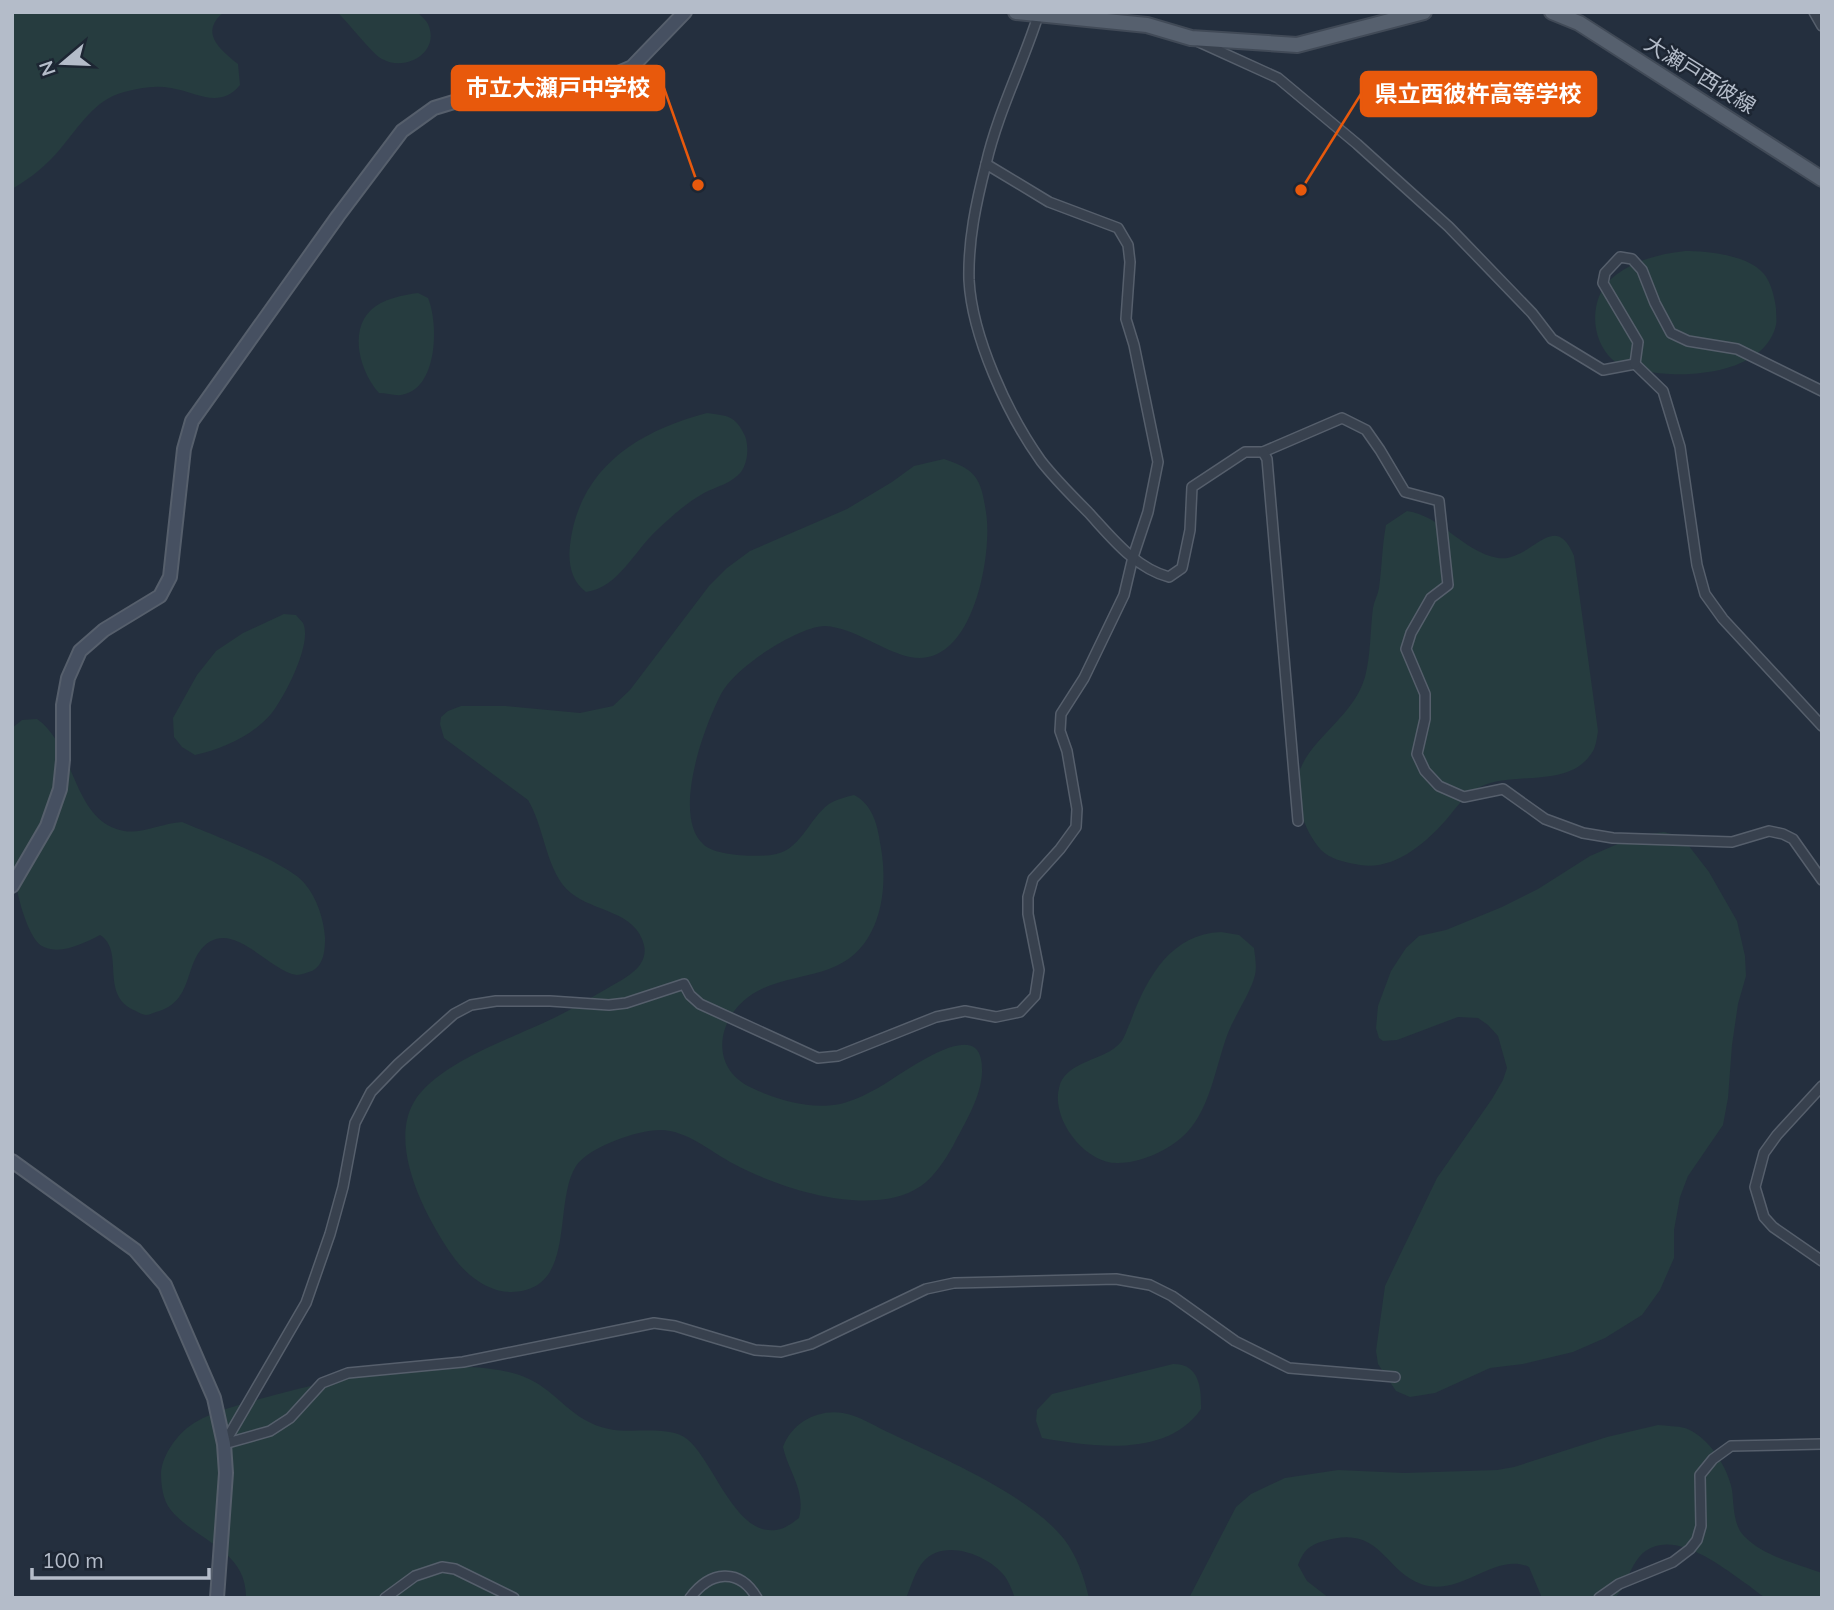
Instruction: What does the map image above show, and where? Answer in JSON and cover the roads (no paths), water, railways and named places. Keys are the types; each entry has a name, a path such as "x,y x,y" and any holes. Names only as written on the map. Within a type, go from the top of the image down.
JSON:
{"main road":[{"path":"1016,12 1038,16 1147,18 1191,38 1297,45 1424,12"},
{"name":"大瀬戸西彼線","path":"1552,12 1579,23 1822,179"}],"street":[{"path":"12,886 47,826 60,789 63,760 62,705 68,678 80,651 104,630 160,596 170,577 184,449 192,421 402,131 434,108 467,98 611,76 632,67 685,12"},
{"path":"1814,12 1822,26"},
{"path":"1038,16 1029,46 1006,98 986,164 972,220 970,281 979,330 995,375 1016,423 1042,462 1133,558 1151,572 1170,577 1182,568 1190,530 1192,487 1245,452 1263,452 1342,418 1366,430 1405,492 1439,502 1448,585 1431,598 1411,633 1406,649 1425,694 1425,719 1417,754 1425,771 1439,786 1464,797 1503,789 1545,819 1583,833 1613,838 1732,842 1769,831 1783,834 1793,839 1822,880"},
{"path":"1191,38 1278,78 1357,144 1448,227 1532,313 1552,339 1603,370 1635,365"},
{"path":"224,1444 306,1303 333,1222 355,1123 371,1092 454,1014 471,1005 496,1001 608,1005 626,1003 684,984 690,995 700,1004 818,1058 838,1056 936,1017 965,1011 996,1017 1020,1012 1035,996 1039,970 1028,914 1028,897 1033,879 1076,827 1077,810 1067,751 1060,731 1060,713 1084,678 1124,595 1148,512 1158,461 1126,319 1130,262 1128,245 1118,228 1049,202 986,164"},
{"path":"1635,365 1638,342 1604,283 1605,273 1620,257 1632,259 1642,270 1671,333 1688,341 1737,349 1822,391"},
{"path":"1635,365 1663,391 1680,447 1697,565 1705,594 1723,619 1822,726"},
{"path":"1263,452 1267,459 1298,821"},
{"path":"1822,1086 1777,1135 1765,1153 1755,1187 1764,1216 1773,1227 1822,1261"},
{"path":"12,1161 135,1250 165,1285 214,1398 224,1444 226,1473 217,1598"},
{"path":"224,1444 270,1431 290,1418 322,1383 348,1373 463,1362 654,1323 675,1326 755,1350 781,1352 811,1344 926,1289 954,1283 1116,1279 1150,1285 1172,1296 1235,1341 1289,1368 1395,1377"},
{"path":"1599,1598 1619,1584 1673,1562 1690,1549 1697,1540 1701,1526 1700,1475 1713,1459 1731,1446 1822,1444"},
{"path":"385,1598 415,1576 442,1567 455,1569 514,1598"},
{"path":"690,1598 705,1582 725,1575 738,1578 757,1598"}],"place":[{"name":"市立大瀬戸中学校","path":"698,185"},
{"name":"県立西彼杵高等学校","path":"1301,190"}]}
